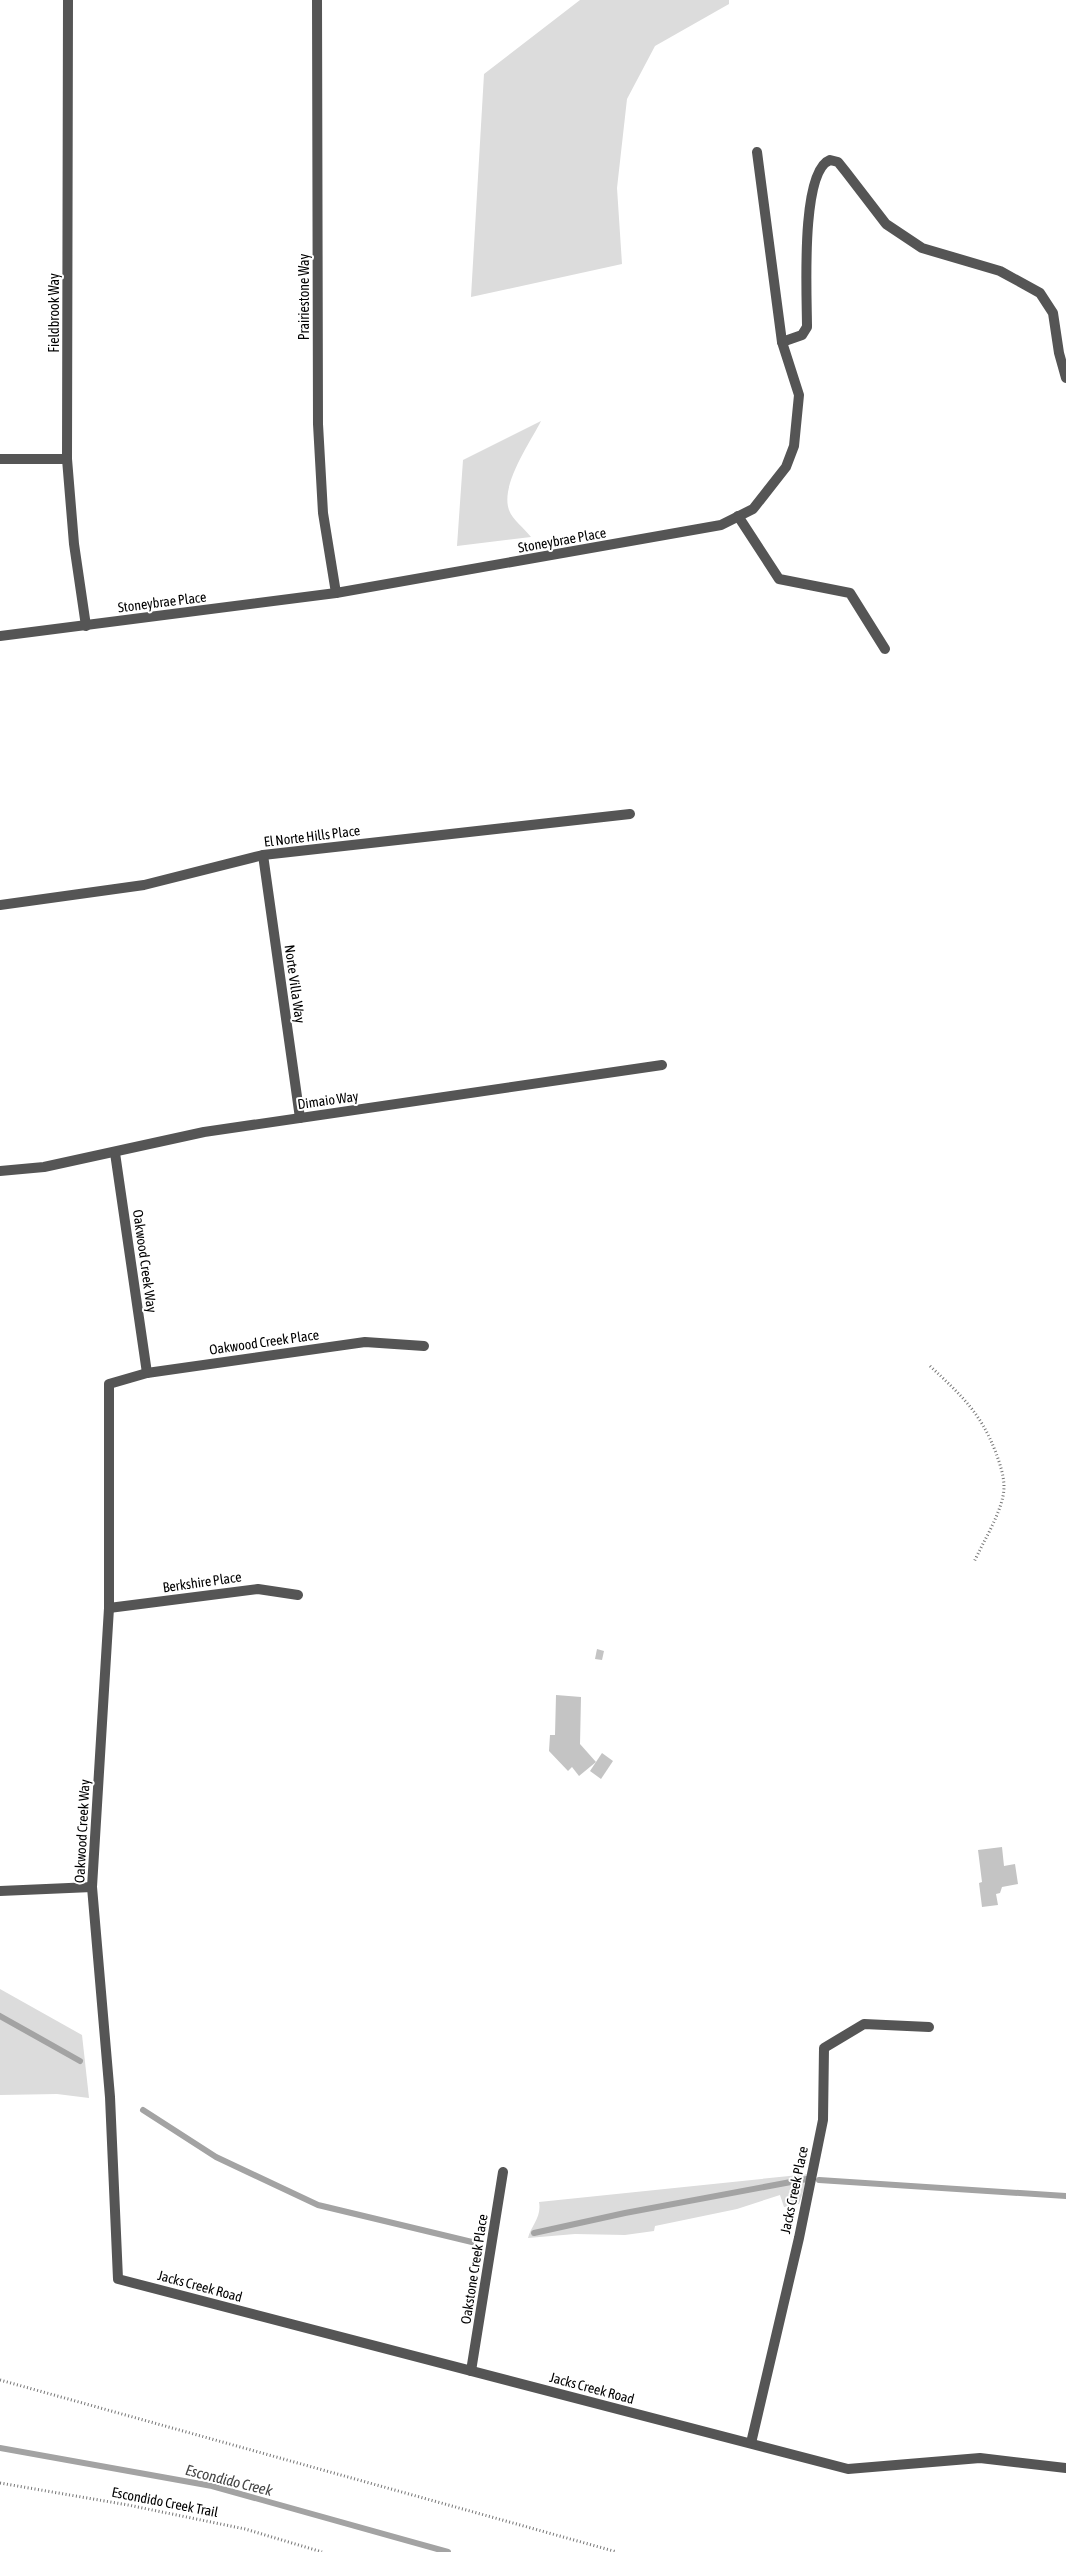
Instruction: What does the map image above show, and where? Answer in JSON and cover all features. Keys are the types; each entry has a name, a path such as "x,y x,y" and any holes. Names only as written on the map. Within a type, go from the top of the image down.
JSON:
{"street":[{"name":"Fieldbrook Way","path":"68,0 67,459 74,544 86,626"},
{"name":"Prairiestone Way","path":"317,0 318,424 324,513 336,593"},
{"name":"Stoneybrae Place","path":"0,636 336,593 721,525 752,509 786,467 794,446 799,395 782,342 757,152"},
{"path":"782,342 802,335 807,327 806,257 810,204 821,168 830,160 838,162 886,224 922,248 1000,271 1040,293 1053,313 1059,352 1066,378"},
{"path":"0,459 67,459"},
{"path":"738,516 779,579 850,593 885,648"},
{"name":"El Norte Hills Place","path":"0,905 144,885 263,854 630,814"},
{"name":"Norte Villa Way","path":"263,854 300,1118"},
{"name":"Dimaio Way","path":"0,1170 44,1167 204,1132 662,1065"},
{"name":"Oakwood Creek Way","path":"115,1153 147,1372"},
{"name":"Oakwood Creek Place","path":"109,1384 147,1372 364,1342 424,1346"},
{"name":"Oakwood Creek Way","path":"109,1384 109,1608 92,1887 110,2097 118,2279"},
{"name":"Berkshire Place","path":"109,1608 258,1589 298,1595"},
{"path":"0,1890 92,1887"},
{"name":"Jacks Creek Place","path":"751,2443 799,2238 823,2120 824,2048 864,2024 929,2027"},
{"name":"Oakstone Creek Place","path":"471,2371 504,2172"},
{"name":"Jacks Creek Road","path":"118,2279 848,2469 980,2458 1066,2468"}],"path":[{"path":"930,1366 968,1402 988,1431 1001,1467 1004,1488 998,1510 974,1562"},
{"path":"0,2380 617,2552"},
{"name":"Escondido Creek Trail","path":"0,2483 128,2505 245,2529 322,2552"}],"shaded area":[{"path":"580,0 729,0 729,4 655,46 627,99 617,188 622,264 471,297 484,74"},
{"path":"541,421 512,477 507,500 509,510 531,537 457,546 463,460"},
{"path":"0,1989 82,2035 89,2098 57,2094 0,2095"},
{"path":"809,2174 799,2204 784,2207 780,2195 737,2209 655,2226 654,2231 625,2235 575,2234 528,2238 538,2217 539,2202"}],"building":[{"path":"597,1649 604,1651 602,1660 595,1659"},
{"path":"556,1695 581,1697 580,1744 596,1762 579,1776 572,1767 568,1771 549,1751 550,1735 555,1735"},
{"path":"602,1753 613,1761 601,1779 590,1771"},
{"path":"1002,1847 1004,1866 1015,1864 1018,1884 1002,1887 1000,1893 996,1894 998,1905 982,1907 979,1883 982,1882 978,1850"}],"waterway":[{"path":"0,2016 80,2061"},
{"path":"143,2110 216,2157 318,2205 472,2242"},
{"path":"534,2233 625,2213 807,2179"},
{"path":"819,2180 1066,2196"},
{"name":"Escondido Creek","path":"0,2448 212,2486 448,2552"}]}
